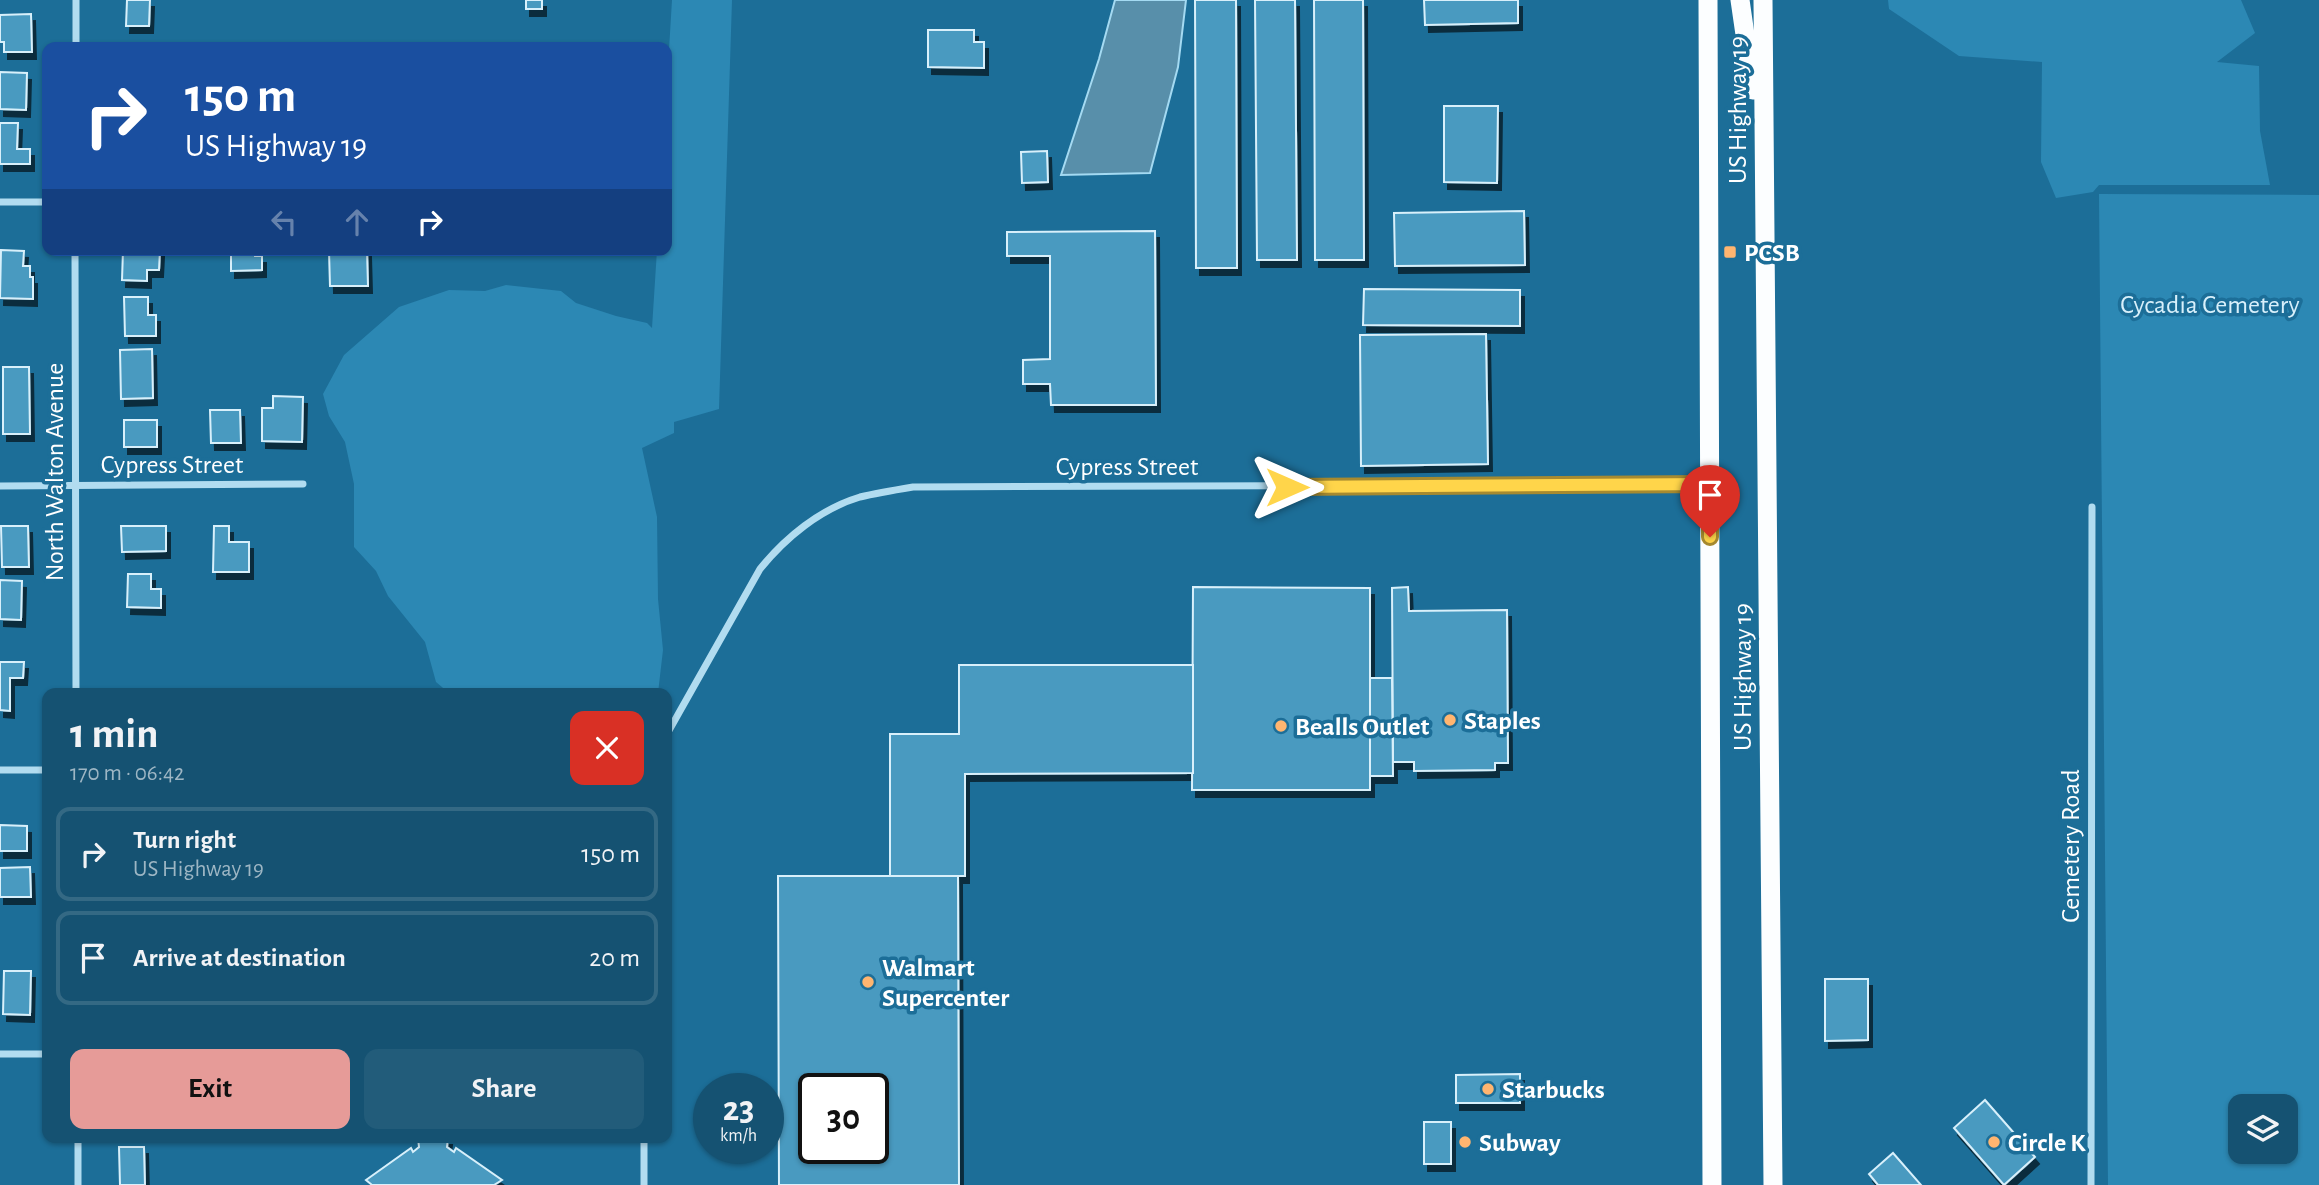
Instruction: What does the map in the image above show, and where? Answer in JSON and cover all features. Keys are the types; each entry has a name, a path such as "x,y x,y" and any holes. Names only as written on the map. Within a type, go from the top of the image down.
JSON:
{"highway":[{"name":"US Highway 19","path":"1708,0 1712,1185"},
{"path":"1740,0 1764,164"},
{"name":"US Highway 19","path":"1763,0 1773,1185"}],"street":[{"path":"76,0 76,42"},
{"path":"0,202 42,202"},
{"name":"North Walton Avenue","path":"75,256 76,688"},
{"name":"Cypress Street","path":"0,486 303,484"},
{"name":"Cypress Street","path":"672,725 760,569 774,552 810,522 859,498 913,487 1710,484"},
{"name":"Cemetery Road","path":"2091,1185 2092,507"},
{"path":"0,770 42,770"},
{"path":"0,1054 42,1054"},
{"path":"78,1143 78,1185"},
{"path":"643,1143 644,1185"}],"green space":[{"path":"672,0 732,0 719,409 674,422 674,433 642,448 657,517 658,599 663,650 659,688 443,688 436,682 425,642 388,596 376,571 354,547 354,484 345,442 329,416 323,394 344,355 399,307 449,290 485,291 506,285 561,291 576,303 647,323 652,328 657,256 672,256 672,42 669,42"},
{"path":"1888,0 2241,0 2255,33 2217,62 2259,66 2260,131 2270,185 2099,185 2093,192 2056,198 2041,162 2042,62 1959,56 1889,9"},
{"name":"Cycadia Cemetery","path":"2099,194 2319,195 2319,1185 2108,1185"}],"shaded area":[{"path":"1115,0 1186,0 1178,67 1150,173 1061,175 1099,59"}],"building":[{"path":"127,0 150,0 149,26 126,26"},
{"path":"526,0 542,0 542,9 526,9"},
{"path":"1195,0 1236,0 1237,268 1196,268"},
{"path":"1255,0 1295,0 1297,260 1257,260"},
{"path":"1314,0 1363,0 1364,260 1315,260"},
{"path":"1424,0 1518,0 1518,23 1425,25"},
{"path":"31,14 32,52 4,52 4,42 0,42 0,15"},
{"path":"928,30 974,30 974,42 984,42 984,68 928,67"},
{"path":"0,72 27,73 26,110 0,109"},
{"path":"1444,106 1498,106 1497,183 1444,182"},
{"path":"0,123 18,123 17,149 30,149 30,164 0,164"},
{"path":"1047,151 1048,182 1022,183 1021,152"},
{"path":"1524,211 1525,265 1395,266 1394,213"},
{"path":"1155,231 1156,405 1051,405 1050,384 1023,384 1023,360 1050,359 1050,256 1007,256 1007,232"},
{"path":"1,250 24,251 23,266 30,266 30,277 33,277 33,299 0,298"},
{"path":"123,256 160,256 159,270 147,270 147,281 122,280"},
{"path":"231,256 262,256 262,270 231,271"},
{"path":"329,256 367,256 368,286 330,286"},
{"path":"1364,289 1520,290 1520,326 1363,325"},
{"path":"124,297 148,297 148,315 156,315 156,336 125,336"},
{"path":"1486,334 1488,464 1361,466 1360,335"},
{"path":"152,349 153,398 121,399 120,350"},
{"path":"3,367 29,367 30,434 3,434"},
{"path":"273,396 303,397 302,442 262,441 262,408 273,408"},
{"path":"210,410 240,410 241,443 211,443"},
{"path":"124,420 157,420 157,447 124,447"},
{"path":"1,526 28,526 29,567 2,567"},
{"path":"121,526 166,526 166,551 122,552"},
{"path":"214,526 229,526 229,542 249,542 249,572 213,572"},
{"path":"128,574 151,574 151,589 161,589 161,608 127,607"},
{"path":"0,580 22,581 21,620 0,619"},
{"name":"Bealls Outlet","path":"1193,587 1370,588 1370,790 1192,790"},
{"name":"Staples","path":"1408,587 1409,611 1507,610 1508,763 1495,763 1495,770 1414,771 1414,762 1393,762 1392,588"},
{"path":"0,662 24,662 23,678 10,678 10,711 0,710"},
{"path":"959,665 1193,665 1193,773 965,774 965,876 890,876 890,734 959,734"},
{"path":"1370,678 1392,678 1393,776 1370,776"},
{"path":"0,825 27,826 27,851 0,851"},
{"path":"30,867 31,897 0,897 0,868"},
{"name":"Walmart Supercenter","path":"778,876 958,876 959,1185 779,1185 779,1164 784,1164 784,1073 779,1073"},
{"path":"4,971 31,971 30,1015 3,1014"},
{"path":"1825,979 1868,979 1868,1040 1825,1041"},
{"name":"Starbucks","path":"1520,1074 1520,1103 1456,1103 1456,1075"},
{"name":"Circle K","path":"1985,1100 2035,1157 2004,1185 1954,1128"},
{"path":"1424,1122 1451,1122 1451,1164 1424,1164"},
{"path":"419,1143 447,1143 447,1147 454,1152 456,1148 502,1180 494,1185 372,1185 366,1180 411,1148 413,1152 419,1147"},
{"path":"119,1147 144,1147 145,1185 120,1185"},
{"path":"1893,1153 1921,1185 1878,1185 1869,1174"}],"place":[{"name":"PCSB","path":"1730,252"},
{"name":"Staples","path":"1450,720"},
{"name":"Bealls Outlet","path":"1281,726"},
{"name":"Walmart Supercenter","path":"868,982"},
{"name":"Starbucks","path":"1488,1089"},
{"name":"Subway","path":"1465,1142"},
{"name":"Circle K","path":"1994,1142"}],"route":[{"path":"1287,487 1710,484 1710,537"}]}
